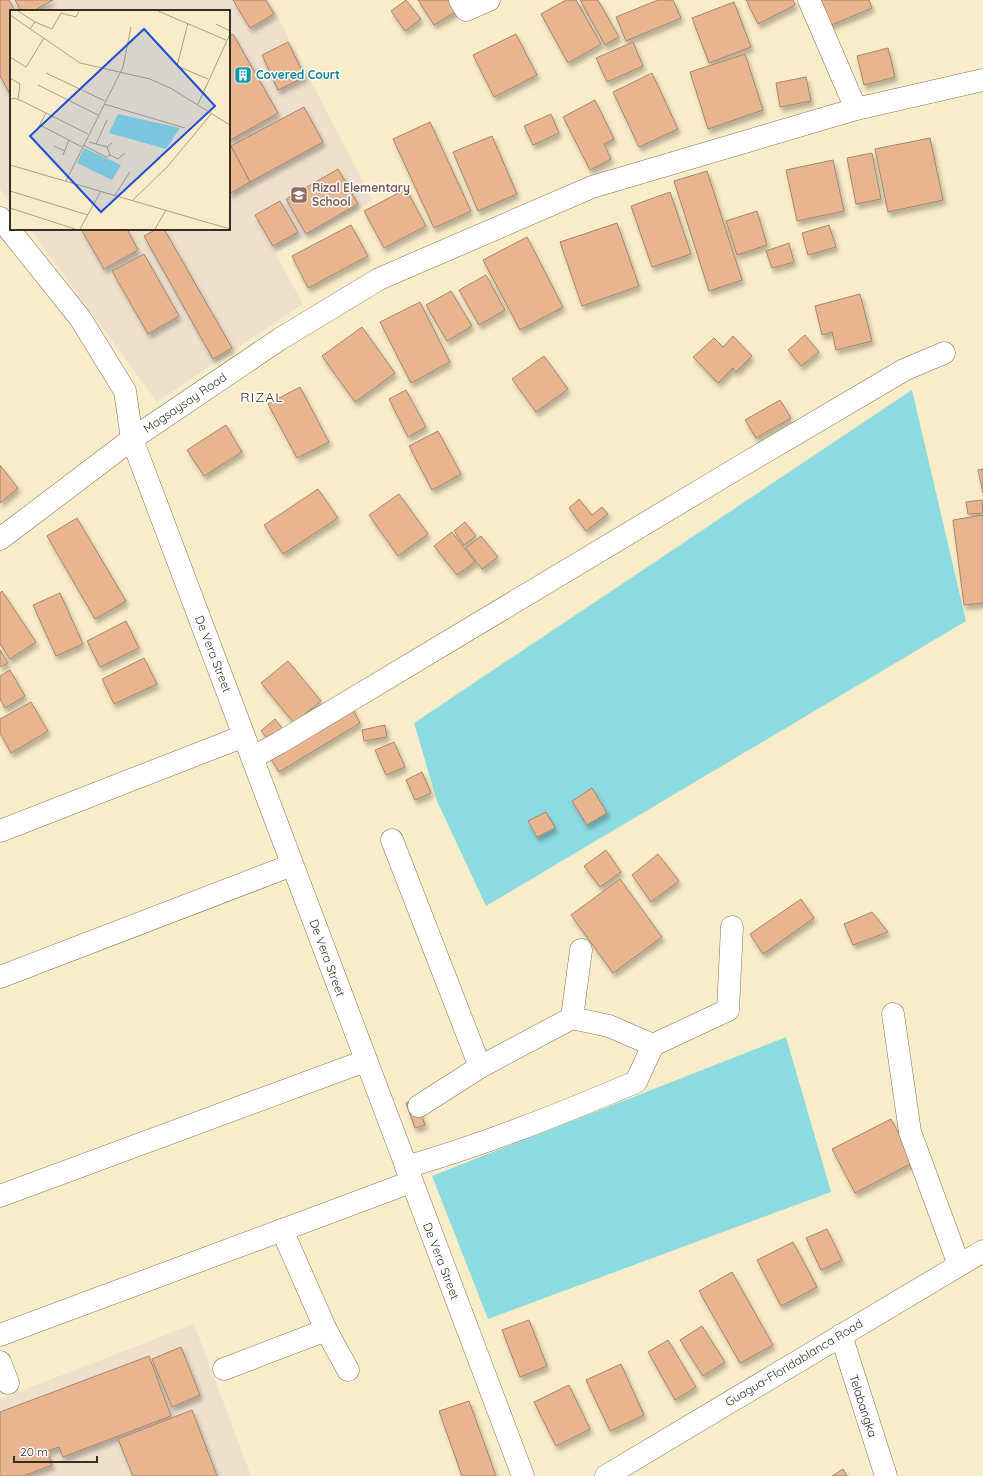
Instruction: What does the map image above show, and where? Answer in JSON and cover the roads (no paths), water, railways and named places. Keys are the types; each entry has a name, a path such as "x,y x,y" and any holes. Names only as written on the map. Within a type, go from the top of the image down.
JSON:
{"street":[{"path":"460,0 466,10 489,0"},
{"path":"809,0 856,109"},
{"name":"Magsaysay Road","path":"0,539 132,439 280,339 379,279 592,187 856,109 983,80"},
{"name":"De Vera Street","path":"0,218 80,318 125,391 132,439 365,1061 524,1476"},
{"path":"252,758 904,370 944,353"},
{"path":"0,830 244,736"},
{"path":"392,840 480,1067"},
{"path":"0,977 292,865"},
{"path":"0,1335 282,1230 461,1151 545,1121 636,1082 653,1045 728,1010 732,927"},
{"path":"572,1018 581,950"},
{"path":"893,1014 910,1132 959,1265"},
{"path":"388,1118 414,1108 480,1067 572,1018 609,1026 653,1045"},
{"path":"0,1196 365,1061"},
{"path":"282,1230 326,1330 348,1370"},
{"name":"Guagua-Floridablanca Road","path":"606,1476 983,1251"},
{"path":"224,1369 326,1330"},
{"name":"Telabangka","path":"841,1335 886,1476"},
{"path":"0,1362 8,1383"}],"water":[{"path":"912,390 966,621 486,906 437,801 414,723"},
{"path":"786,1037 831,1192 488,1319 432,1176"}],"place":[{"name":"Covered Court","path":"243,75"},
{"name":"Rizal Elementary School","path":"299,195"}],"district":[{"name":"RIZAL","path":"262,397"}]}
